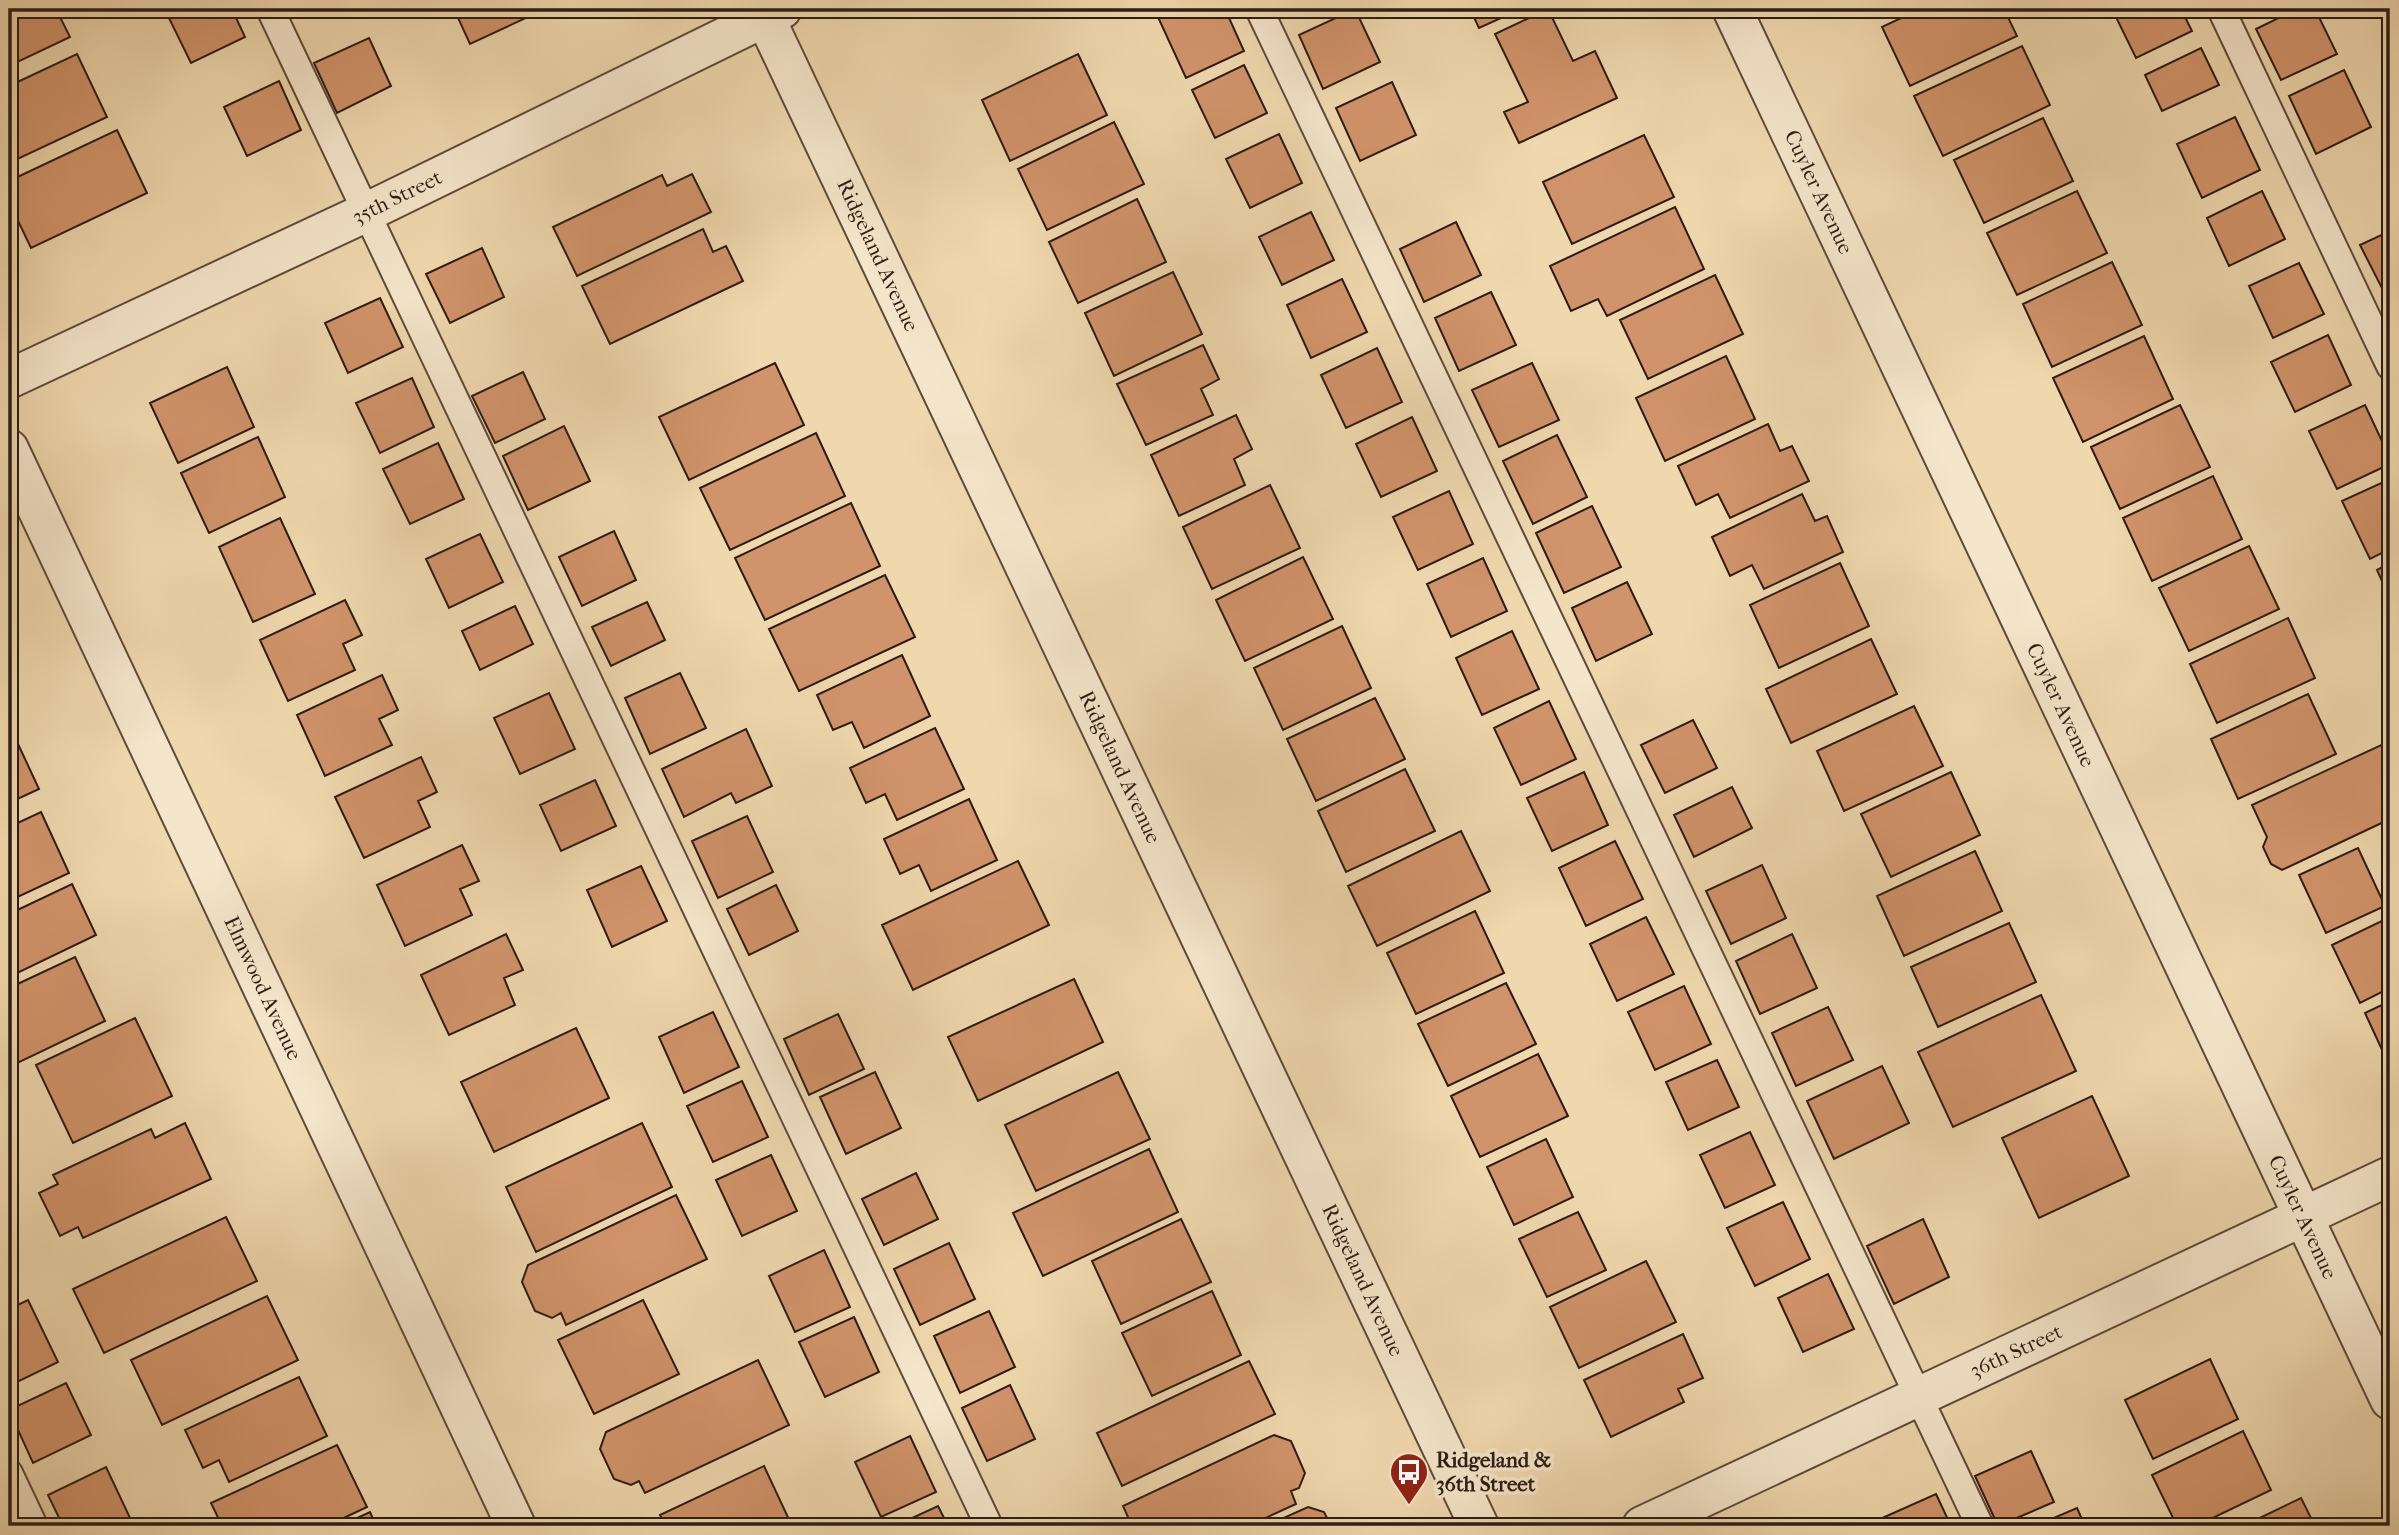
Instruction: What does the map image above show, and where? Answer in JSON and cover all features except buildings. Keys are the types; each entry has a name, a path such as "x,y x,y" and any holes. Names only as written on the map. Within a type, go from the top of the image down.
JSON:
{"street":[{"name":"Cuyler Avenue","path":"1732,9 2390,1400"},
{"name":"35th Street","path":"9,379 367,212 770,11"},
{"name":"Ridgeland Avenue","path":"770,11 1479,1526"},
{"name":"Elmwood Avenue","path":"9,449 516,1526"},
{"name":"36th Street","path":"1642,1526 2390,1175"}],"lane":[{"path":"271,9 989,1526"},
{"path":"1259,9 1980,1526"},
{"path":"2221,9 2390,366"},
{"path":"9,1473 34,1526"}],"place":[{"name":"Ridgeland & 36th Street","path":"1409,1506"}]}
